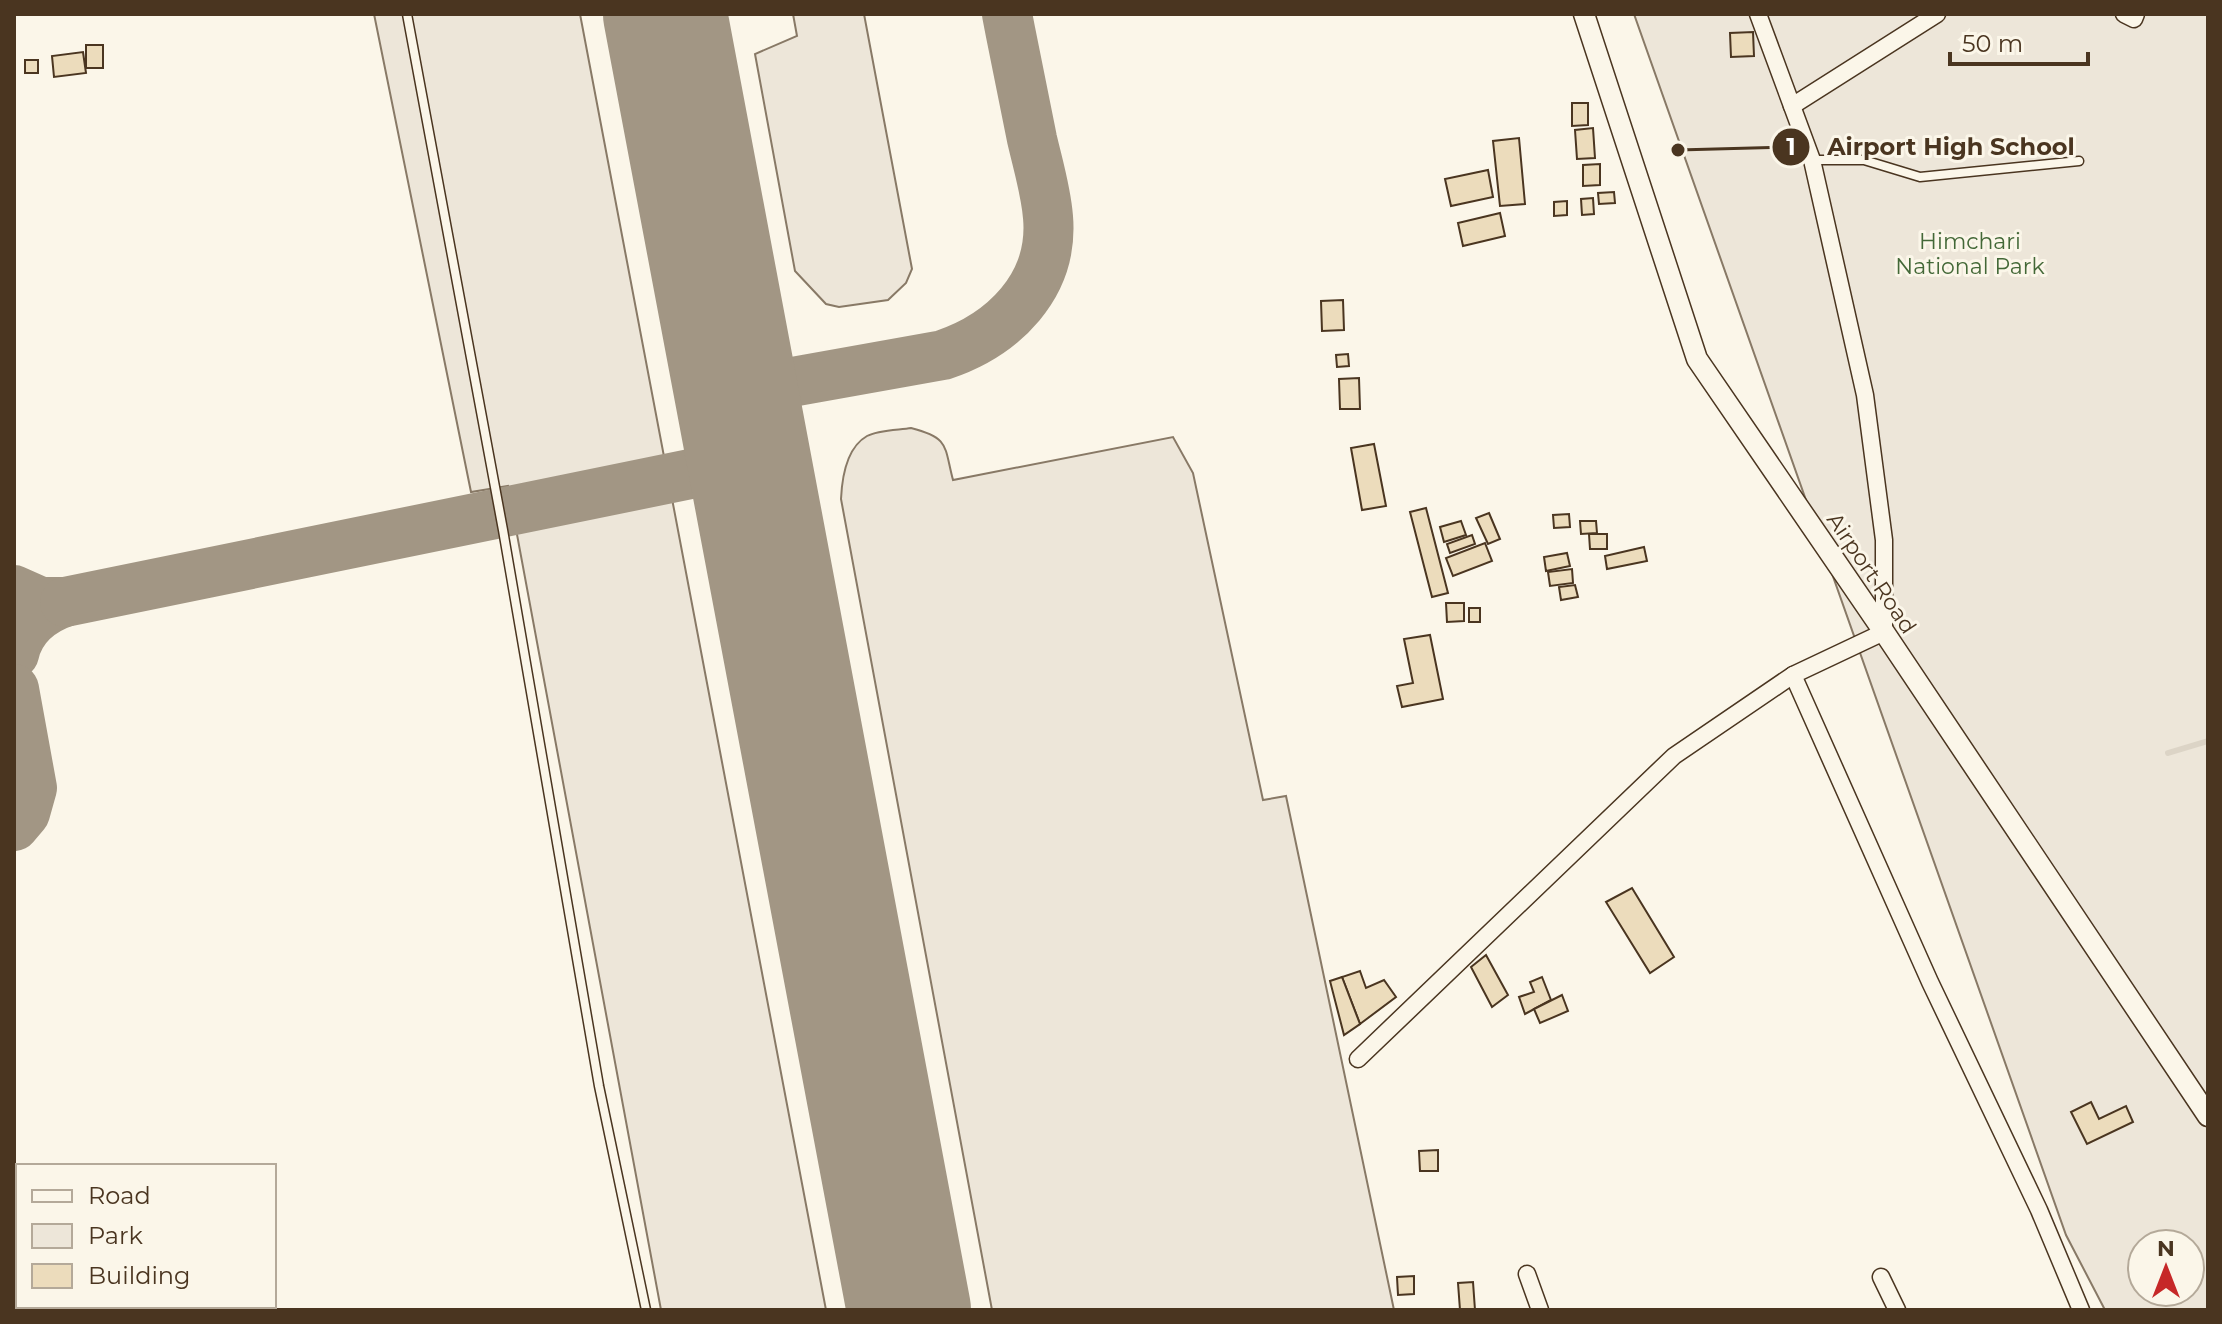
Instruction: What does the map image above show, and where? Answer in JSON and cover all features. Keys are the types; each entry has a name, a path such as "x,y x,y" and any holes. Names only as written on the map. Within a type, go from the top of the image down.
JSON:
{"street":[{"name":"Airport Road","path":"1584,14 1697,359 2208,1116"},
{"path":"1358,1059 1674,756 1793,675 1884,632 1884,540 1865,395 1812,160 1758,14"},
{"path":"1792,106 1937,14"},
{"path":"2124,14 2134,19 2136,14"},
{"path":"1793,675 1930,982 2039,1210 2081,1310"},
{"path":"1527,1274 1540,1310"},
{"path":"1881,1277 1897,1310"}],"lane":[{"path":"407,14 506,545 599,1086 646,1310"},
{"path":"1812,160 1864,160 1920,177 2079,161"}],"green space":[{"path":"374,14 580,14 826,1310 661,1310 508,486 471,492"},
{"path":"793,14 864,14 912,269 906,283 888,300 839,307 826,304 795,271 755,54 797,36"},
{"name":"Himchari National Park","path":"1634,14 2208,14 2208,1310 2105,1310 2066,1235"},
{"path":"911,428 939,440 946,451 953,480 1173,437 1193,473 1263,800 1286,796 1394,1310 992,1310 841,499 846,464 860,441 877,432"}],"building":[{"path":"1753,32 1754,56 1731,57 1730,33"},
{"path":"86,45 103,45 103,68 86,68"},
{"path":"83,52 86,73 54,77 52,56"},
{"path":"25,60 38,60 38,73 25,73"},
{"path":"1572,103 1588,103 1588,125 1572,126"},
{"path":"1593,128 1595,158 1577,159 1575,130"},
{"path":"1519,138 1525,204 1500,206 1493,141"},
{"path":"1600,164 1600,185 1583,186 1583,165"},
{"path":"1488,170 1493,197 1451,206 1445,179"},
{"path":"1614,192 1615,203 1599,204 1598,193"},
{"path":"1593,198 1594,214 1582,215 1581,199"},
{"path":"1567,201 1567,215 1554,216 1554,202"},
{"path":"1500,213 1505,236 1463,246 1458,223"},
{"path":"1343,300 1344,330 1322,331 1321,301"},
{"path":"1348,354 1349,366 1337,367 1336,355"},
{"path":"1359,378 1360,409 1340,409 1339,379"},
{"path":"1374,444 1386,506 1362,510 1351,448"},
{"path":"1426,508 1448,593 1432,597 1410,512"},
{"path":"1489,513 1500,539 1488,544 1476,518"},
{"path":"1569,514 1570,527 1554,528 1553,515"},
{"path":"1461,521 1466,535 1444,542 1440,527"},
{"path":"1580,521 1596,521 1597,533 1581,534"},
{"path":"1589,534 1607,534 1607,549 1590,549"},
{"path":"1472,535 1475,544 1450,553 1447,544"},
{"path":"1485,543 1492,561 1453,576 1446,558"},
{"path":"1644,547 1647,561 1607,569 1605,556"},
{"path":"1567,553 1570,566 1546,571 1544,557"},
{"path":"1572,569 1573,583 1550,586 1548,572"},
{"path":"1575,585 1578,597 1561,600 1559,587"},
{"path":"1446,603 1464,603 1464,621 1447,622"},
{"path":"1469,608 1480,608 1480,622 1469,622"},
{"path":"1430,635 1443,699 1402,707 1397,686 1413,683 1404,639"},
{"path":"1632,888 1674,957 1650,973 1606,902"},
{"path":"1486,955 1508,995 1492,1007 1471,967"},
{"path":"1360,971 1366,988 1384,980 1396,997 1360,1024 1342,977"},
{"path":"1342,977 1360,1024 1344,1035 1330,981"},
{"path":"1542,977 1551,1000 1525,1014 1519,997 1534,992 1530,982"},
{"path":"1562,995 1568,1011 1540,1023 1534,1009"},
{"path":"2091,1102 2099,1119 2126,1106 2133,1122 2087,1144 2071,1112"},
{"path":"1438,1150 1438,1171 1420,1171 1419,1151"},
{"path":"1414,1276 1414,1294 1398,1295 1397,1277"},
{"path":"1473,1282 1475,1310 1460,1310 1458,1283"}],"waterway":[{"path":"2168,753 2208,741"}],"taxiway":[{"path":"792,382 943,355 986,335 1004,321 1033,286 1043,265 1048,242 1048,217 1007,14"},
{"path":"727,344 739,362 753,374 792,382 770,392 756,406 749,424 747,449"},
{"path":"65,602 749,462"},
{"path":"14,590 41,602 65,602 32,621 21,636 14,654"},
{"path":"14,689 32,788 25,813 14,826"}],"runway":[{"path":"665,14 909,1310"}],"place":[{"name":"Airport High School","path":"1678,150"}]}
